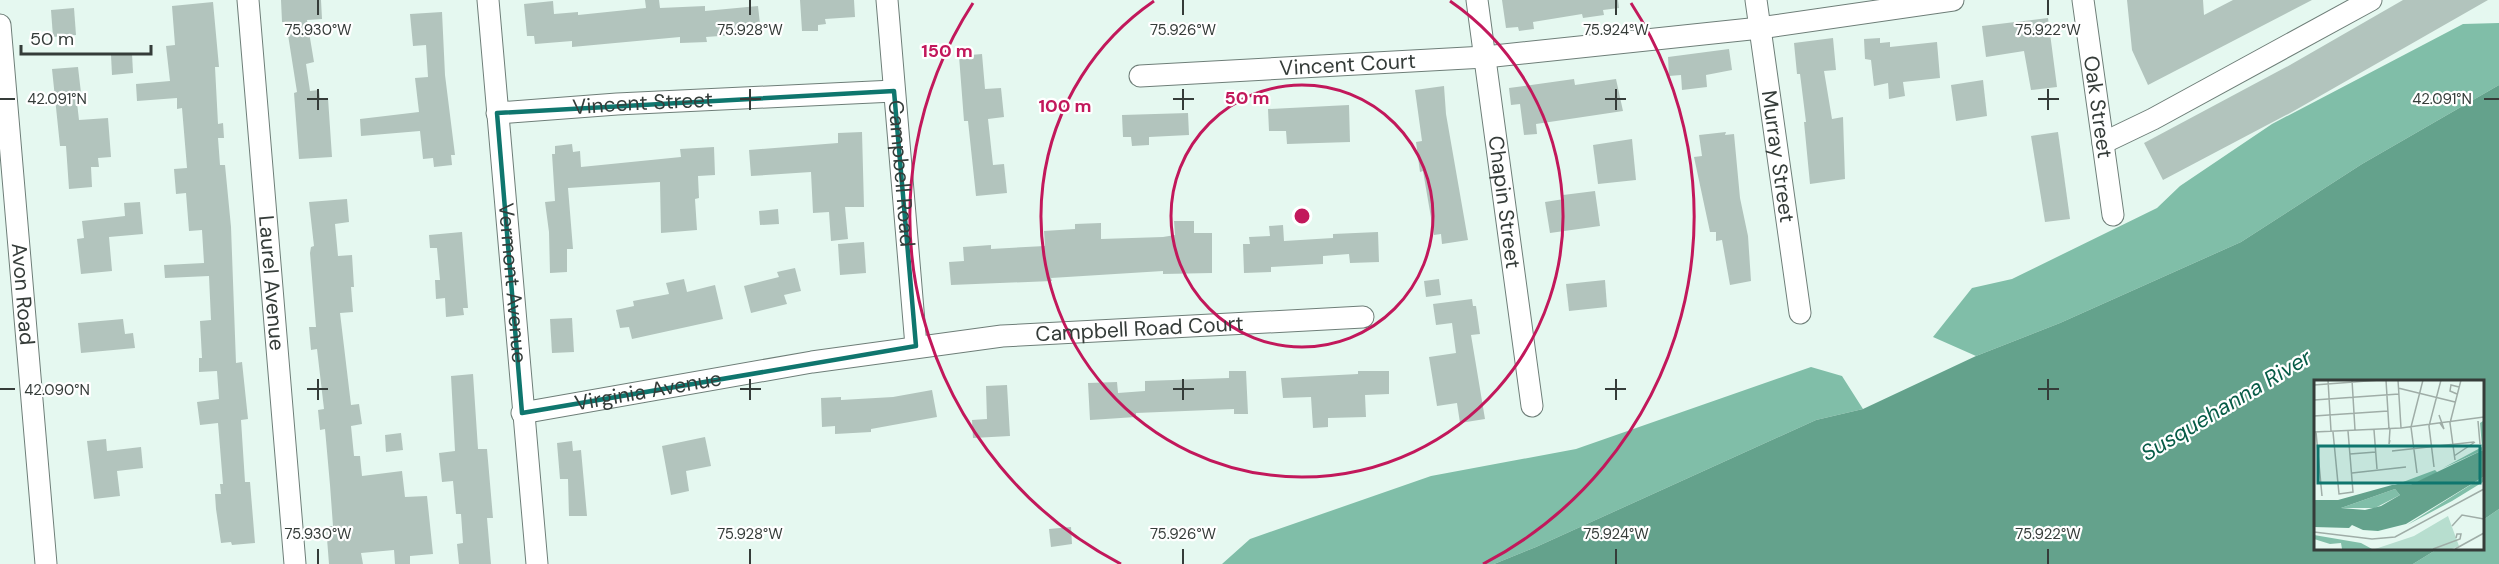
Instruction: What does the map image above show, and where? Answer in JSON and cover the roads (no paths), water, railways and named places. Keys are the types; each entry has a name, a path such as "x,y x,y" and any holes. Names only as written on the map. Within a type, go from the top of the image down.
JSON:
{"street":[{"name":"Laurel Avenue","path":"248,0 295,564"},
{"name":"Vermont Avenue","path":"488,0 522,413 537,564"},
{"name":"Campbell Road","path":"887,0 916,346"},
{"name":"Chapin Street","path":"1476,0 1532,406"},
{"name":"Murray Street","path":"1756,0 1800,312"},
{"path":"1485,57 1760,28 1953,0"},
{"name":"Oak Street","path":"2083,0 2113,215"},
{"path":"2103,143 2371,0"},
{"name":"Avon Road","path":"0,25 46,564"},
{"name":"Vincent Court","path":"1140,76 1485,57"},
{"name":"Vincent Street","path":"497,113 617,104 894,91"},
{"name":"Campbell Road Court","path":"916,346 1002,336 1363,317"},
{"name":"Virginia Avenue","path":"522,413 916,346"}],"water":[{"name":"Susquehanna River","path":"2499,85 2499,509 2484,519 2484,380 2314,380 2314,549 2437,549 2413,564 1494,564 1816,420 1863,409 1976,356 2060,323 2241,242 2362,164"}]}
